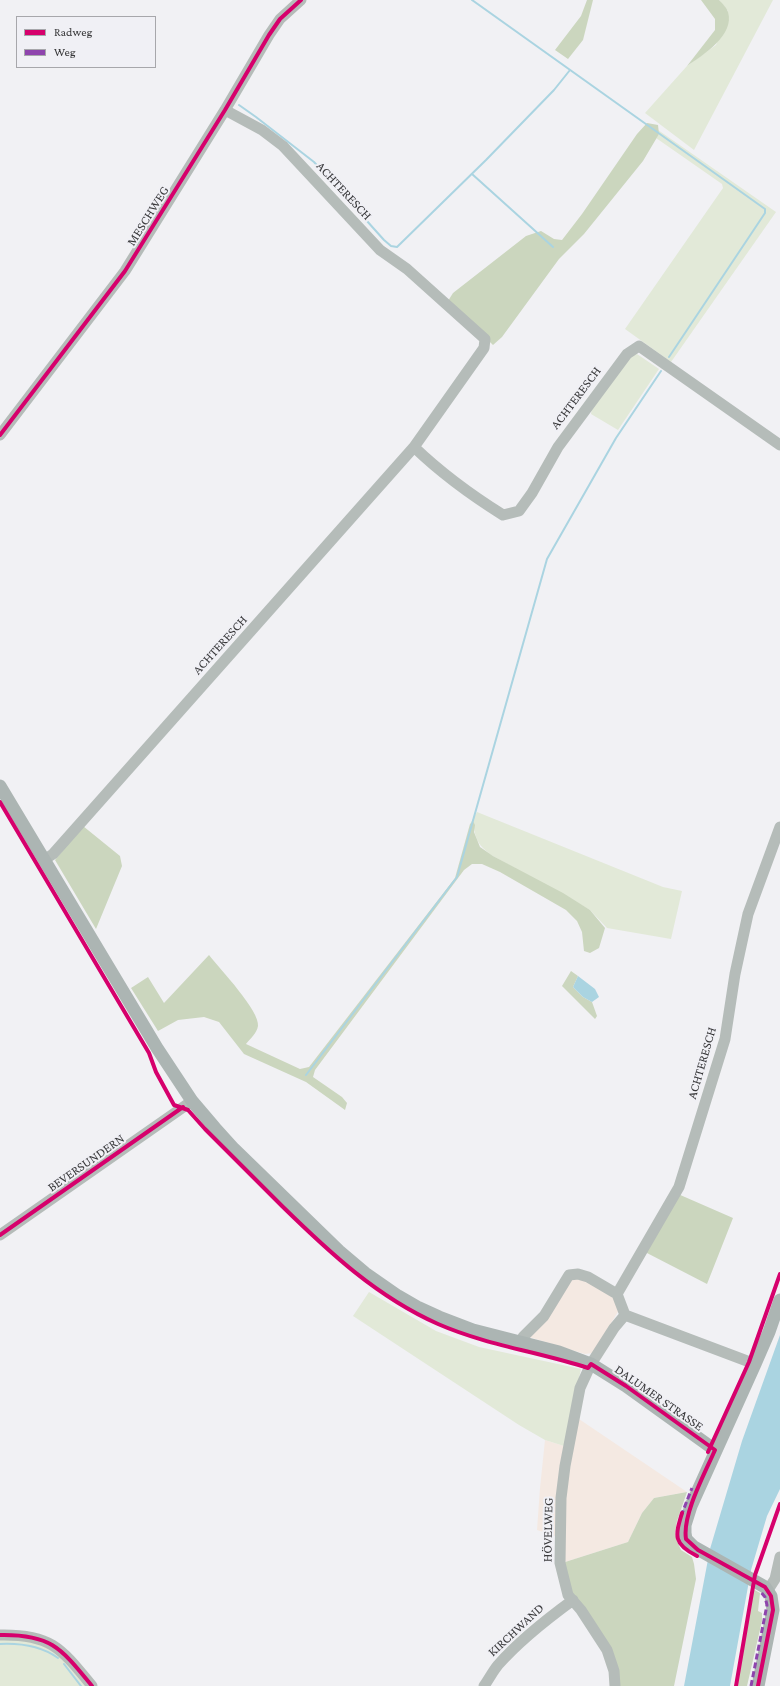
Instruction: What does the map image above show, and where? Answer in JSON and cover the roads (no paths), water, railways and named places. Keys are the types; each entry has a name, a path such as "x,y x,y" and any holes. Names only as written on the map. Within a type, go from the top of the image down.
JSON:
{"main road":[{"name":"DALUMER STRASSE","path":"0,786 157,1048 192,1101 214,1128 234,1149 334,1246 364,1273 398,1296 424,1310 473,1330 559,1352 591,1364 626,1386 715,1450"},
{"path":"758,1686 773,1610 771,1596 764,1587 698,1550 686,1539 685,1525 691,1506 715,1450 769,1332 780,1300"}],"street":[{"name":"MESCHWEG","path":"0,435 125,271 225,110 269,35 280,19 302,0"},
{"name":"ACHTERESCH","path":"44,860 53,854 414,447 484,348 485,339 408,269 380,250 283,146 262,130 225,110"},
{"name":"ACHTERESCH","path":"414,447 435,468 503,515 519,511 532,493 558,447 627,354 639,346 780,445"},
{"name":"ACHTERESCH","path":"617,1294 679,1187 725,1039 735,974 748,914 780,827"},
{"name":"BEVERSUNDERN","path":"0,1235 192,1101"},
{"path":"520,1343 523,1337 544,1316 569,1275 578,1274 588,1277 617,1294 625,1315 755,1364"},
{"name":"HÖVELWEG","path":"615,1686 614,1671 607,1650 567,1592 560,1563 561,1498 569,1439 580,1388 591,1364 614,1328 625,1315"},
{"path":"764,1587 775,1579 780,1557"},
{"name":"KIRCHWAND","path":"484,1686 498,1666 524,1640 573,1600"},
{"path":"0,1635 39,1638 54,1646 70,1659 92,1686"}],"water":[{"path":"578,976 595,989 599,997 592,1002 583,997 573,987"},
{"path":"780,1335 780,1489 767,1516 751,1570 730,1686 684,1686 710,1549 742,1441"}],"waterway":[{"path":"472,0 765,209 765,213 669,357"},
{"path":"239,105 314,162 384,240 391,246 397,247 486,160 554,90 570,70"},
{"path":"472,174 553,247"},
{"path":"306,1075 457,877 547,559 616,438 661,371"},
{"path":"0,1644 30,1646 38,1648 58,1658"},
{"path":"64,1664 81,1686"}]}
